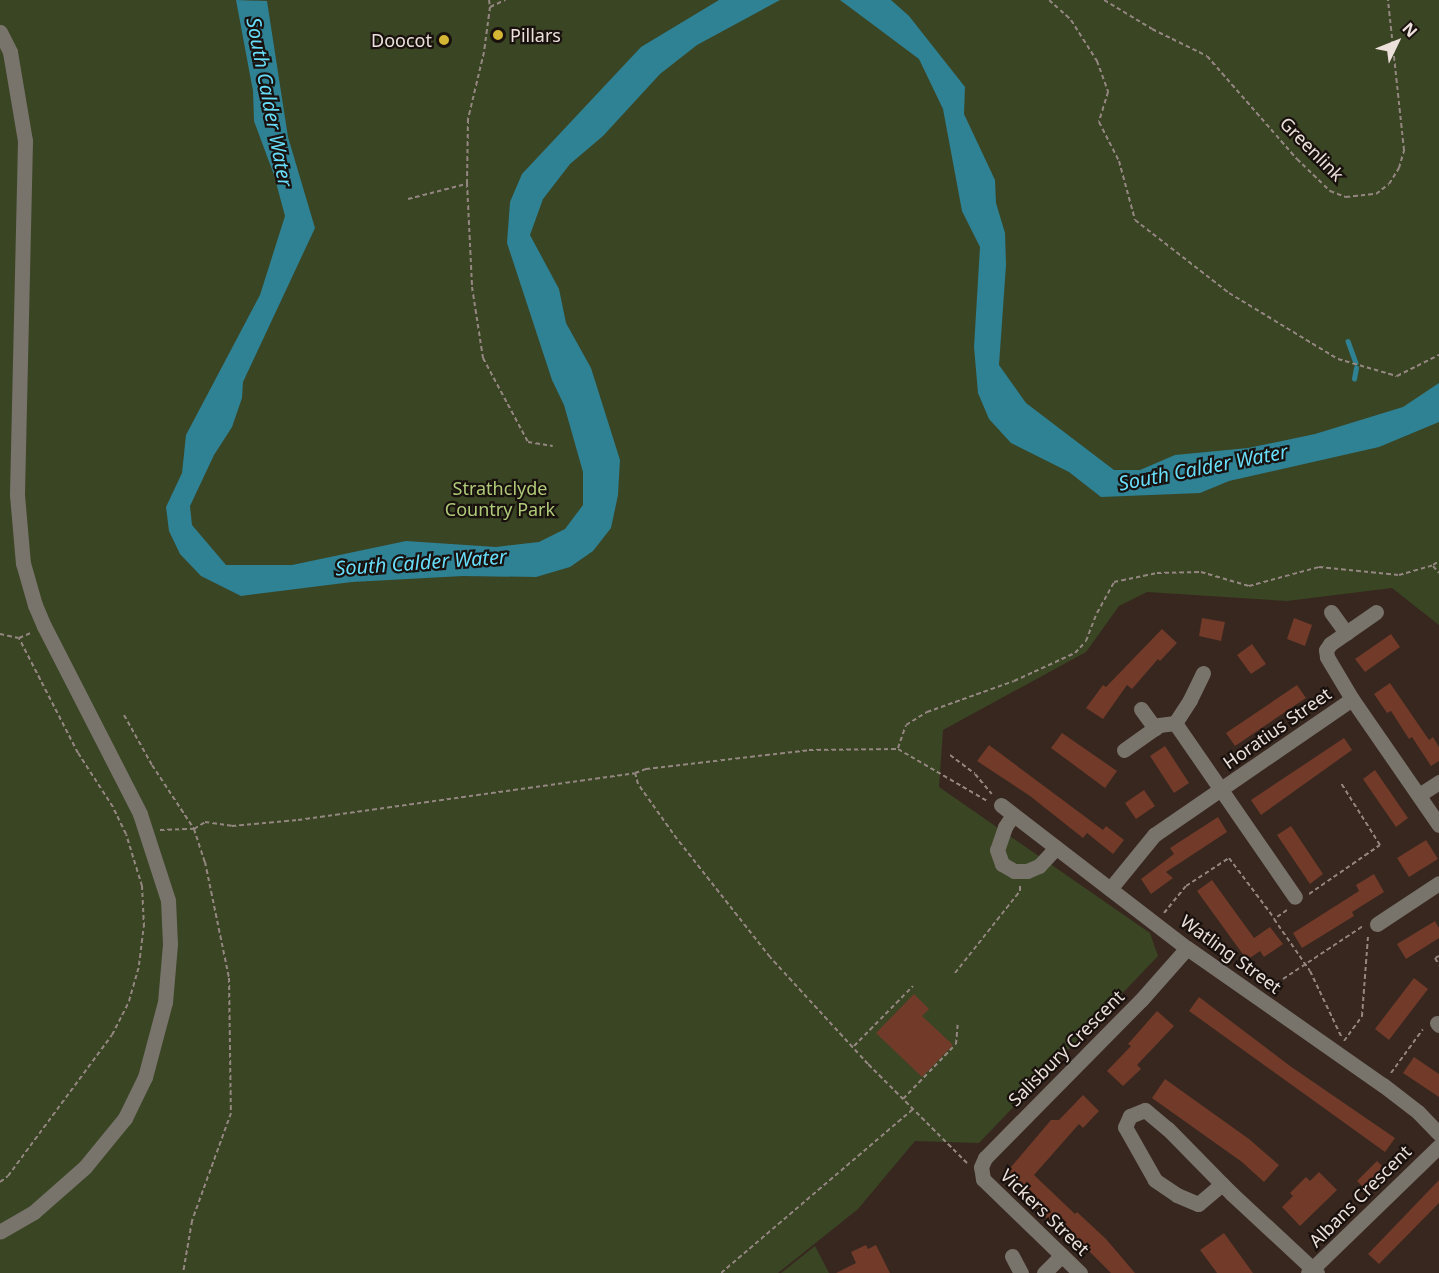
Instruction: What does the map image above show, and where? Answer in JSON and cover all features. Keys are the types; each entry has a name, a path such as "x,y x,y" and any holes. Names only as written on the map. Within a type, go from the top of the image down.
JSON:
{"street":[{"path":"0,32 10,52 25,141 17,495 23,563 35,605 44,626 140,814 168,900 170,944 165,1002 145,1077 125,1118 85,1167 34,1212 0,1232"},
{"path":"1332,612 1346,633"},
{"name":"Horatius Street","path":"1376,612 1330,644 1326,650 1327,657 1352,699 1439,825"},
{"path":"1124,750 1155,728 1175,723 1191,700 1203,673"},
{"name":"Horatius Street","path":"1110,889 1154,835 1352,699"},
{"path":"1141,709 1155,728"},
{"path":"1175,723 1223,789"},
{"path":"1419,795 1439,782"},
{"name":"Horatius Street","path":"1223,789 1298,900"},
{"name":"Watling Street","path":"1001,806 1187,948 1383,1085 1418,1112 1439,1134"},
{"path":"1013,815 1000,837 997,850 1002,864 1014,871 1039,866 1056,848"},
{"path":"1373,923 1439,883"},
{"name":"Salisbury Crescent","path":"983,1179 981,1167 985,1158 1141,1000 1187,948"},
{"path":"1222,1184 1198,1204 1177,1195 1155,1180 1125,1127 1130,1116 1144,1110 1168,1129 1313,1272"},
{"name":"Albans Crescent","path":"1313,1272 1439,1146"},
{"name":"Vickers Street","path":"983,1179 1080,1273"},
{"path":"1044,1273 1062,1255"},
{"path":"1012,1256 1021,1273"}],"path":[{"path":"489,0 484,52 468,119 467,183 472,287 483,358 528,442 553,446"},
{"path":"490,7 505,0"},
{"path":"1049,0 1071,20 1097,61 1108,92 1099,122 1119,161 1135,220 1229,292 1338,359 1397,376 1439,355"},
{"name":"Greenlink","path":"1104,0 1152,29 1207,56 1297,159 1330,191 1347,197 1376,194 1389,184 1399,168 1404,150 1388,0"},
{"path":"408,199 467,183"},
{"path":"898,748 906,725 927,712 1014,681 1074,653 1086,641 1097,613 1114,582 1157,573 1201,572 1250,586 1319,567 1399,575 1439,561"},
{"path":"1433,565 1439,573"},
{"path":"0,634 19,638 44,626"},
{"path":"0,1182 8,1176 112,1035 129,1000 139,965 144,927 142,886 126,834 113,807 78,753 19,638"},
{"path":"124,715 152,765 194,829 206,862 229,978 233,1081 231,1113 192,1221 183,1273"},
{"path":"146,835 171,828 194,829 205,822 232,826 298,820 635,773 646,769 809,750 898,748 954,784 1013,815"},
{"path":"950,755 975,774 1001,806"},
{"path":"635,773 638,784 677,839 770,957 868,1064 983,1179"},
{"path":"1275,919 1298,900 1380,845 1341,783"},
{"path":"1164,913 1186,886 1229,858 1306,964 1344,1041 1362,1016 1373,923"},
{"path":"955,973 1020,891 1020,871"},
{"path":"1264,1002 1283,979 1373,923"},
{"path":"1439,956 1435,958 1439,965"},
{"path":"853,1047 913,986"},
{"path":"903,1099 956,1044 958,1022"},
{"path":"1383,1085 1434,1024"},
{"path":"721,1273 913,1109"}],"green space":[{"name":"Strathclyde Country Park","path":"0,0 1439,0 1439,625 1392,588 1287,601 1147,592 1119,606 1086,652 943,730 939,787 1150,933 1158,956 979,1143 915,1141 858,1209 778,1273 0,1273"},
{"path":"815,1246 829,1273 781,1273"}],"water":[{"name":"South Calder Water","path":"236,0 267,1 288,137 315,228 243,382 242,398 232,427 214,455 190,506 192,525 226,565 292,565 406,541 496,547 539,542 565,529 583,505 583,472 564,405 552,380 507,243 510,202 522,174 641,47 719,0 780,0 697,45 660,74 603,136 570,164 543,199 530,235 559,289 566,323 591,368 620,460 618,495 611,528 593,551 570,567 536,577 463,576 352,582 241,596 201,576 180,554 169,531 166,507 182,473 186,435 260,295 285,216 274,175 254,121 253,91"},
{"name":"South Calder Water","path":"840,0 891,0 909,16 965,87 964,114 995,180 996,203 1005,233 1006,265 999,365 1026,403 1114,470 1140,470 1175,455 1248,448 1315,434 1403,407 1439,383 1439,422 1379,447 1229,481 1200,493 1101,497 1069,472 1011,443 989,419 978,393 974,347 980,247 962,211 943,109 919,59"}],"building":[{"path":"1202,618 1225,622 1221,641 1199,636"},
{"path":"1294,618 1312,625 1305,646 1287,639"},
{"path":"1162,629 1177,643 1160,661 1158,659 1132,689 1127,685 1103,719 1086,708 1103,685 1106,687"},
{"path":"1391,634 1400,647 1365,672 1355,659"},
{"path":"1252,644 1266,664 1251,674 1237,655"},
{"path":"1390,683 1429,740 1433,737 1439,747 1439,761 1431,766 1412,737 1409,739 1391,711 1387,713 1374,694"},
{"path":"1297,685 1306,698 1235,746 1226,733"},
{"path":"1062,733 1117,771 1105,788 1051,748"},
{"path":"1344,738 1352,750 1261,815 1251,800"},
{"path":"989,745 1103,830 1106,826 1124,840 1113,854 1087,833 1083,838 1030,796 977,761"},
{"path":"1165,746 1189,783 1174,793 1150,756"},
{"path":"1375,770 1408,818 1396,827 1363,779"},
{"path":"1144,790 1155,806 1136,819 1125,803"},
{"path":"1218,817 1227,832 1166,872 1173,878 1151,894 1141,879 1174,854 1170,848"},
{"path":"1291,826 1323,874 1310,884 1277,835"},
{"path":"1426,840 1438,859 1409,877 1397,858"},
{"path":"1374,874 1384,892 1352,912 1354,916 1302,948 1293,933 1359,891 1356,885"},
{"path":"1212,880 1254,938 1270,927 1283,944 1264,957 1260,951 1247,960 1197,891"},
{"path":"1435,921 1439,928 1439,938 1406,959 1397,944"},
{"path":"1414,978 1428,989 1389,1040 1375,1029"},
{"path":"914,994 929,1009 922,1016 953,1045 922,1077 876,1033"},
{"path":"1199,997 1290,1066 1395,1138 1385,1152 1189,1011"},
{"path":"1157,1011 1174,1026 1137,1065 1141,1069 1123,1086 1107,1071 1131,1046 1128,1044"},
{"path":"1414,1057 1439,1074 1439,1097 1403,1073"},
{"path":"1165,1079 1249,1139 1279,1165 1264,1182 1242,1162 1152,1098"},
{"path":"1083,1095 1099,1111 1083,1128 1079,1124 1034,1175 1075,1214 1077,1212 1106,1239 1135,1273 1111,1273 1080,1242 1079,1244 1051,1218 1049,1221 1032,1204 1035,1200 1006,1173 1051,1120 1059,1120"},
{"path":"1377,1161 1388,1172 1368,1192 1357,1181"},
{"path":"1319,1172 1337,1190 1300,1226 1282,1207 1293,1196 1290,1193 1306,1177 1310,1181"},
{"path":"1439,1180 1439,1203 1379,1264 1368,1254"},
{"path":"1224,1233 1253,1273 1217,1273 1200,1250"},
{"path":"866,1245 868,1249 876,1245 890,1273 836,1273 856,1263 851,1252"}],"waterway":[{"path":"1348,341 1356,363"},
{"path":"1354,379 1356,368"}],"place":[{"name":"Pillars","path":"498,35"},
{"name":"Doocot","path":"444,40"}]}
